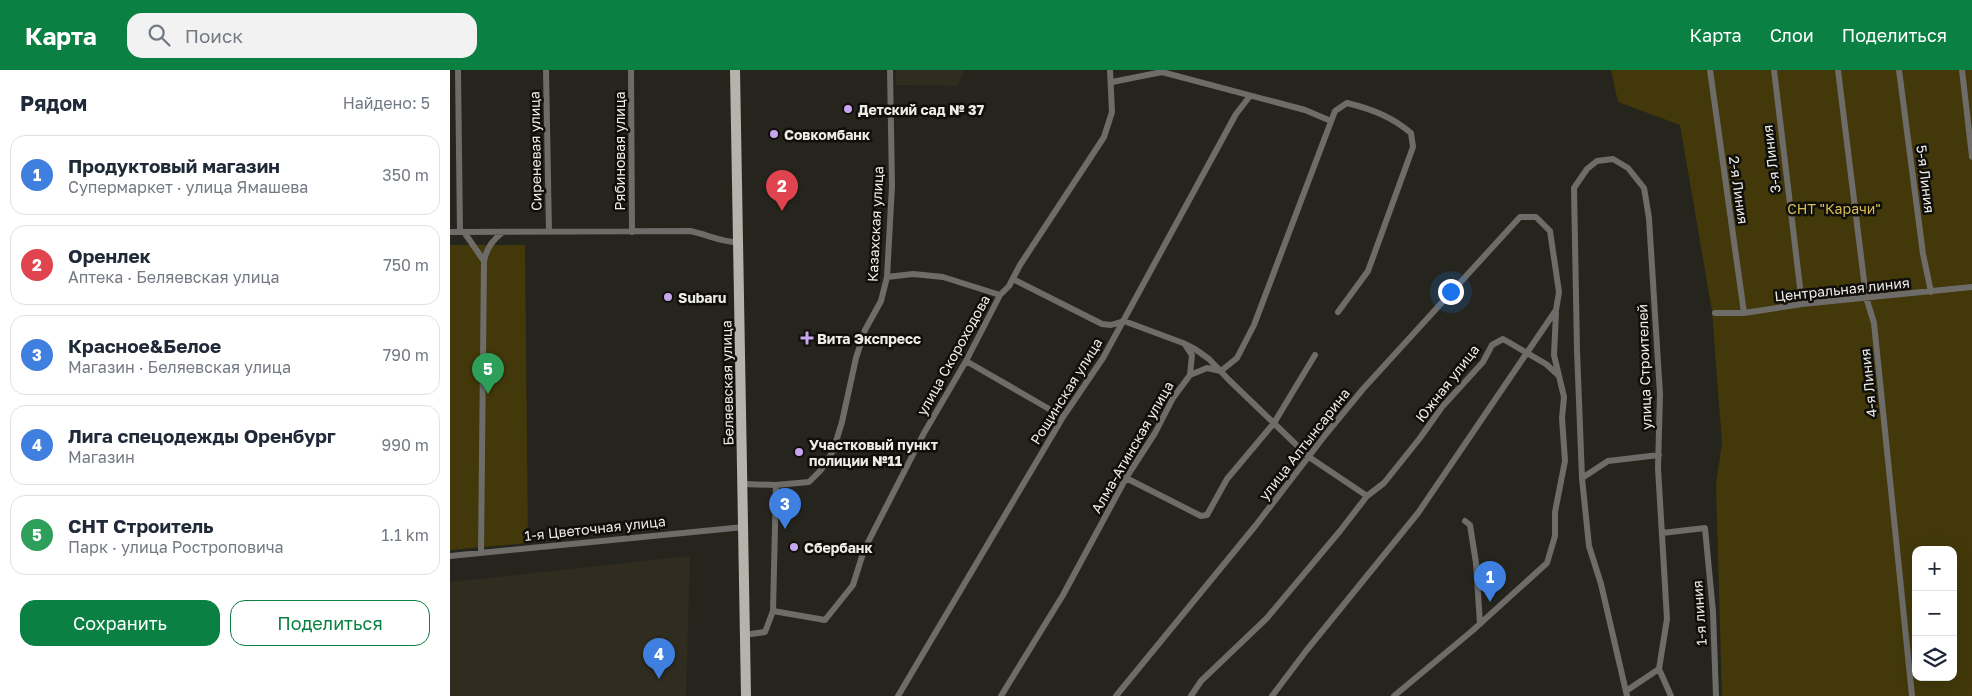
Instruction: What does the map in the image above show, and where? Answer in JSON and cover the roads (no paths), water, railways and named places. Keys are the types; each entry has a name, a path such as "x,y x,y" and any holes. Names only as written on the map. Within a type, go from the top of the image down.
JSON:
{"main road":[{"name":"Беляевская улица","path":"734,70 746,696"}],"street":[{"path":"458,70 462,232 484,260"},
{"name":"Сиреневая улица","path":"546,70 549,232"},
{"name":"Рябиновая улица","path":"631,70 632,232"},
{"name":"Казахская улица","path":"776,484 809,482 821,470 833,451 842,422 856,358 865,330 881,301 887,277 892,186 890,70"},
{"name":"улица Скороходова","path":"773,611 825,620 852,584 864,550 924,433 966,361 1000,295 1104,137 1112,112 1110,70"},
{"name":"2-я Линия","path":"1710,70 1744,313"},
{"name":"3-я Линия","path":"1774,70 1802,304"},
{"name":"4-я Линия","path":"1838,70 1866,297 1874,323 1912,696"},
{"name":"5-я Линия","path":"1899,70 1923,254 1931,292"},
{"path":"1962,70 1972,157"},
{"path":"1112,82 1161,71 1305,110 1331,120"},
{"name":"Рощинская улица","path":"898,696 1063,417 1103,358 1236,114 1250,96"},
{"path":"1221,371 1237,358 1254,325 1331,120 1335,111 1347,103 1370,108 1396,120 1411,133 1413,147 1368,270 1338,312"},
{"name":"улица Строителей","path":"1582,478 1574,188 1586,169 1598,161 1613,159 1628,168 1644,188 1648,218 1660,394 1659,455 1668,619 1658,668"},
{"name":"улица Алтынсарина","path":"1116,696 1256,525 1326,434 1386,363 1520,217 1536,217 1550,231 1559,292 1556,310"},
{"path":"450,232 690,231 728,242 737,242"},
{"path":"481,552 484,260 487,250 494,239 503,232"},
{"path":"887,277 913,274 944,277 1000,295"},
{"path":"1012,279 1102,324 1112,325 1124,321 1183,343 1209,359 1309,457 1367,496"},
{"name":"Центральная линия","path":"1715,313 1744,313 1802,304 1972,287"},
{"path":"1272,696 1312,643 1418,513 1556,310"},
{"path":"1394,696 1480,624 1547,563 1555,536 1555,512 1565,461 1562,418 1564,397 1554,355 1556,310"},
{"name":"Южная улица","path":"1191,696 1201,681 1267,618 1367,496 1384,483 1442,407 1483,362 1492,345 1503,339 1527,353"},
{"path":"1183,343 1192,355 1190,375"},
{"path":"1527,353 1546,364 1558,375"},
{"path":"1126,478 1201,516 1208,515 1228,479 1274,423 1315,355"},
{"path":"966,361 1063,417"},
{"name":"Алма-Атинская улица","path":"1001,696 1063,596 1126,478 1155,433 1173,398 1190,375 1207,368 1221,371"},
{"path":"1659,455 1608,461 1582,478 1589,546 1601,584 1627,694 1658,668 1671,696"},
{"path":"743,484 776,484 773,611 765,632 744,635"},
{"path":"1465,521 1470,524 1476,563 1480,624"},
{"name":"1-я Цветочная улица","path":"450,556 744,527"},
{"name":"1-я линия","path":"1662,532 1705,528 1713,612 1716,696"}],"place":[{"name":"Детский сад № 37","path":"848,109"},
{"name":"Совкомбанк","path":"774,134"},
{"name":"Оренлек","path":"782,211"},
{"name":"Subaru","path":"668,297"},
{"name":"Вита Экспресс","path":"807,338"},
{"name":"СНТ Строитель","path":"488,394"},
{"name":"Участковый пункт полиции №11","path":"799,452"},
{"name":"Красное&Белое","path":"785,529"},
{"name":"Сбербанк","path":"794,547"},
{"name":"Продуктовый магазин","path":"1490,602"},
{"name":"Лига спецодежды Оренбург","path":"659,679"}],"park label":[{"name":"СНТ \"Карачи\"","path":"1834,208"}]}
